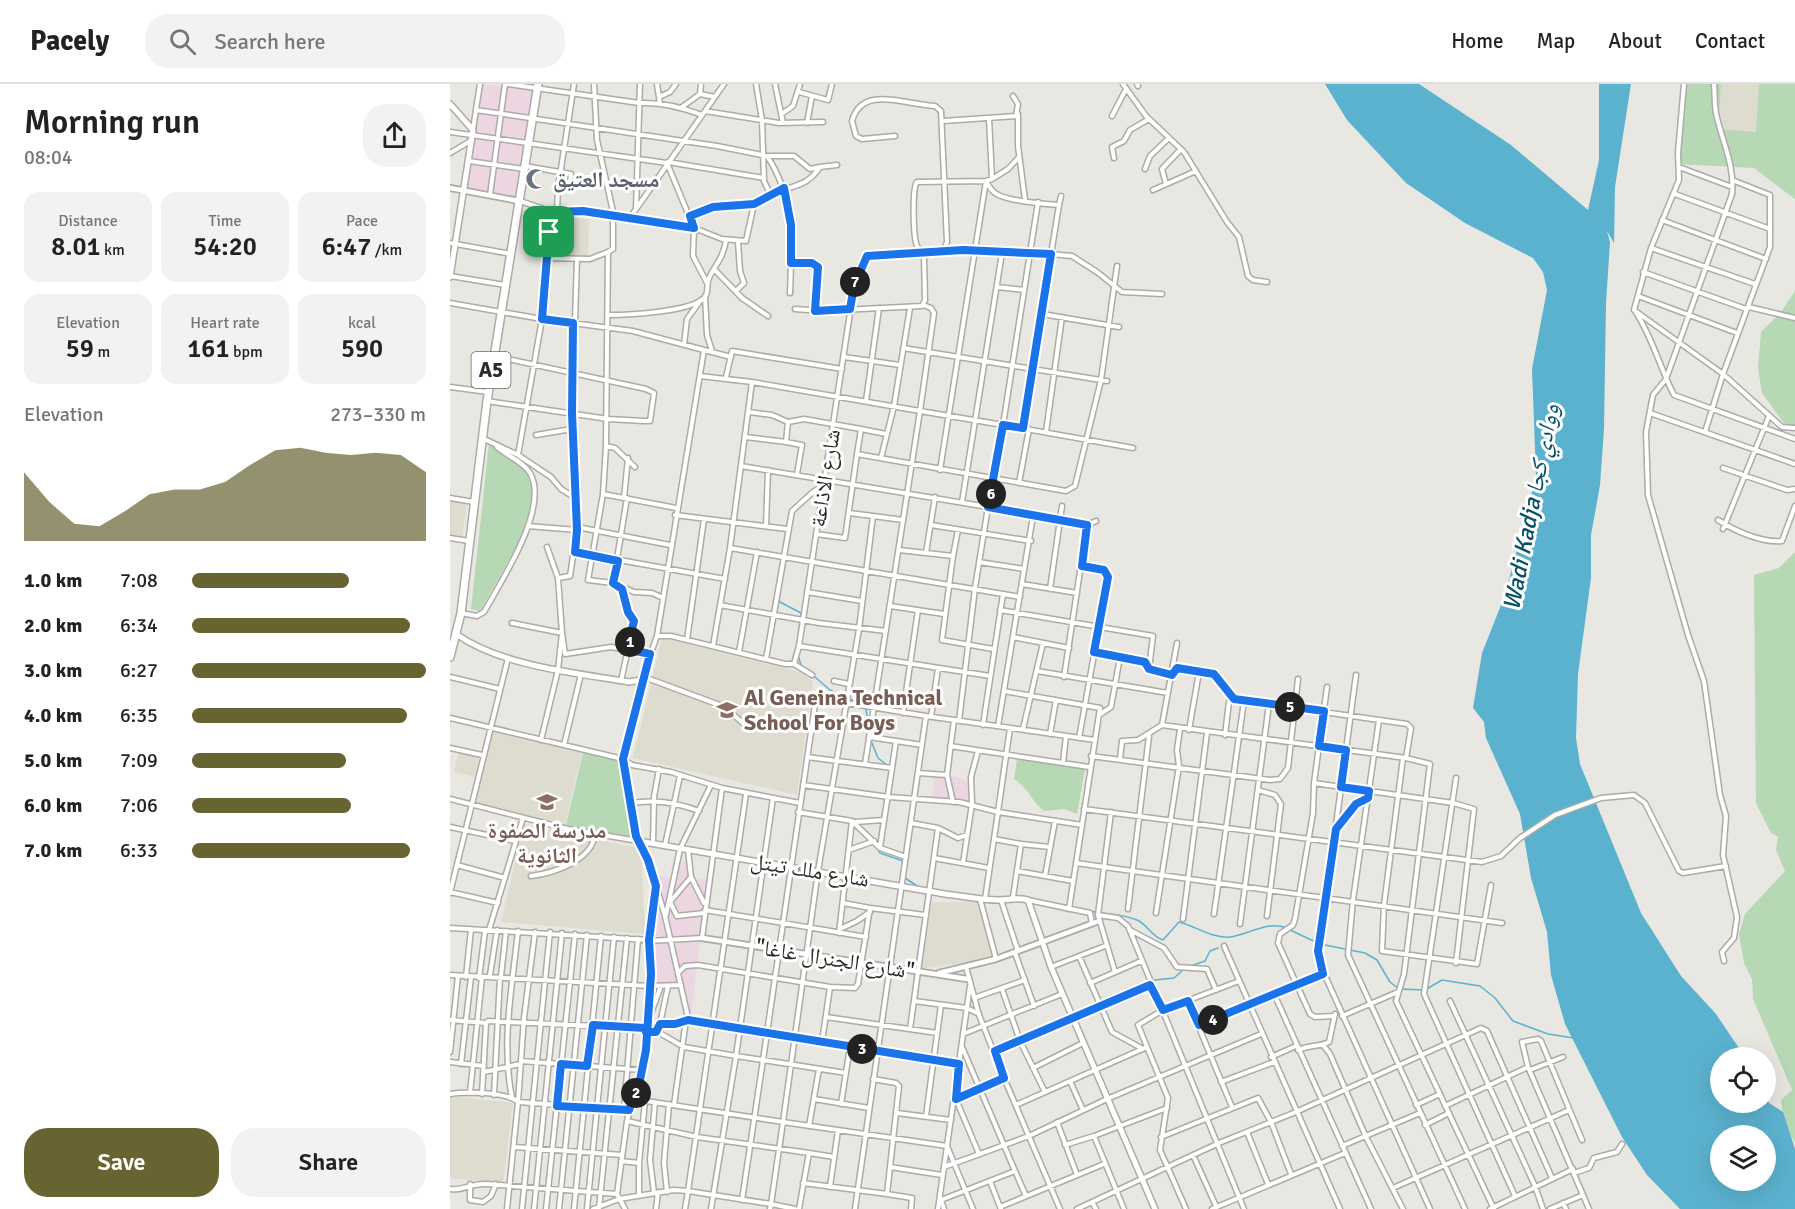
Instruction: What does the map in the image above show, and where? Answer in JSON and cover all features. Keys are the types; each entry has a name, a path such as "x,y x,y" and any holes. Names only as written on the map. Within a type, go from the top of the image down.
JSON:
{"highway":[{"name":"A5","path":"450,657 461,613 488,392 538,86"}],"main road":[{"path":"450,104 472,135 453,244 450,276"},
{"path":"456,634 508,658 558,670 633,683 642,678"},
{"path":"638,841 623,759 642,678"},
{"name":"شارع ملك تيتل","path":"638,841 928,891 983,899 1001,900 1013,897"},
{"path":"1013,897 1028,900 1062,994 1140,1180 1155,1209"}],"street":[{"path":"450,153 472,135 480,84"},
{"path":"490,195 507,84 538,86 573,94 682,107 704,113 783,123 823,122"},
{"path":"518,455 542,319 547,258 574,84"},
{"path":"547,258 590,259 613,249 614,217 595,127 594,84"},
{"path":"636,209 640,84"},
{"path":"657,84 660,104"},
{"path":"659,97 670,92 676,84"},
{"path":"700,94 701,84"},
{"path":"629,219 724,84"},
{"path":"756,84 765,155 764,178 771,196"},
{"path":"775,84 783,113 783,123"},
{"path":"783,113 791,108 799,92 800,84"},
{"path":"799,92 828,100 832,84"},
{"path":"1634,310 1651,248 1675,194 1684,84"},
{"path":"1714,84 1716,116 1725,139 1732,187 1725,214 1686,315 1666,379 1653,395 1646,432 1648,495 1688,635 1704,681 1720,795 1726,816 1724,855 1737,917 1734,938 1722,952 1724,961"},
{"path":"1112,116 1124,86"},
{"path":"1124,86 1149,119 1181,149 1196,171 1227,222 1239,237 1248,276 1253,280 1267,282"},
{"path":"682,107 700,94 715,97"},
{"path":"807,123 812,96"},
{"path":"1013,96 1018,104 1019,157 1025,200"},
{"path":"896,136 862,139 856,136 852,122 858,106 874,98 935,106 941,111 946,243 943,250"},
{"path":"476,110 765,155 794,156 810,169 837,165"},
{"path":"943,120 1018,114"},
{"path":"989,118 992,179"},
{"path":"1114,158 1112,147 1124,141 1128,132 1149,119"},
{"path":"450,132 668,162 764,178"},
{"path":"1145,169 1150,156 1169,138"},
{"path":"1166,184 1162,169 1181,149"},
{"path":"765,155 784,188 791,225 790,293"},
{"path":"923,305 924,254 916,245 913,186 917,182 986,181 1008,169 1019,157"},
{"path":"469,161 571,174 572,179 558,188"},
{"path":"668,162 694,228 693,256 707,283"},
{"path":"690,216 713,207 754,204 784,188 808,183 820,167"},
{"path":"1679,167 1732,187"},
{"path":"1153,190 1196,171"},
{"path":"1705,432 1737,333 1770,247 1770,195 1732,180"},
{"path":"986,181 994,192 1059,206"},
{"path":"940,470 986,181"},
{"path":"450,188 519,201 555,212 583,211 694,228 738,242 746,241 754,204"},
{"path":"1675,194 1770,229"},
{"path":"1023,428 1061,196"},
{"path":"953,802 947,775 950,746 956,721 979,562 1038,202"},
{"path":"1662,220 1766,259"},
{"path":"712,351 707,335 703,298 707,283 722,258 726,240"},
{"path":"736,291 744,283 740,271 738,242"},
{"path":"453,244 511,254"},
{"path":"1651,248 1755,284"},
{"path":"924,254 943,250 975,250 1072,256 1122,292 1162,294"},
{"path":"608,252 608,419 603,494 588,580 613,583 622,589 663,598"},
{"path":"962,502 1002,253"},
{"name":"شارع الاذاعة","path":"794,664 799,646 854,286 867,256 924,254"},
{"path":"558,578 570,576 577,529 574,498 572,373 577,259"},
{"path":"791,263 817,266 815,311"},
{"path":"857,454 1065,491 1076,486 1086,439 1104,380 1107,325 1117,267"},
{"path":"714,269 736,291 768,316"},
{"path":"1643,272 1748,308 1795,318"},
{"path":"450,276 505,285"},
{"path":"997,287 1024,290"},
{"path":"1638,296 1737,333"},
{"path":"608,315 654,313 703,298"},
{"path":"684,345 687,319 703,298"},
{"path":"450,303 542,319 633,331 731,357"},
{"path":"795,309 815,311 910,308 923,305 931,308 934,313 930,352 882,660 872,708 865,764"},
{"path":"866,401 879,308"},
{"path":"881,458 894,406 910,308"},
{"path":"1634,310 1678,339 1723,374 1782,427 1795,429"},
{"path":"1634,310 1645,325 1674,395 1795,439"},
{"path":"1042,314 1119,327"},
{"path":"1046,432 1062,317"},
{"path":"903,348 1104,380"},
{"path":"704,350 670,544 657,636 642,678 725,707 738,716 746,726"},
{"path":"726,377 732,351 842,369"},
{"path":"487,401 608,419 650,421 655,397 651,390 494,356"},
{"path":"843,357 900,366"},
{"path":"700,375 726,377 1133,448"},
{"path":"712,646 734,522 752,382"},
{"path":"450,387 488,392"},
{"path":"749,412 772,415 788,422 804,419 886,434"},
{"path":"1650,412 1795,464"},
{"path":"1724,526 1746,477 1769,416"},
{"path":"786,442 788,422"},
{"path":"536,435 572,429"},
{"path":"816,534 845,538 861,429"},
{"path":"1019,483 1029,429"},
{"path":"746,437 802,445 797,474"},
{"path":"482,438 518,455 551,477 574,498"},
{"path":"461,613 477,616 484,612 528,526 534,501 531,477 526,469 495,444"},
{"path":"606,446 615,448 635,467"},
{"path":"613,583 626,498 628,458"},
{"path":"741,466 908,492 1087,525 1096,521"},
{"path":"1723,468 1787,490 1795,489"},
{"path":"766,526 768,470"},
{"path":"766,659 787,529 795,507 823,486"},
{"path":"603,494 676,508"},
{"path":"926,553 935,497"},
{"path":"450,498 474,502"},
{"path":"1050,589 1062,506"},
{"path":"1718,520 1724,526 1774,542 1782,541 1795,506"},
{"path":"849,513 903,520"},
{"path":"675,514 787,529"},
{"path":"771,1207 797,1037 818,871 845,703 855,657 873,516"},
{"path":"998,726 1033,516"},
{"path":"687,640 704,519"},
{"path":"931,525 1030,541"},
{"path":"1064,677 1087,525"},
{"path":"528,526 596,530 670,544"},
{"path":"958,530 944,614 942,641 993,649"},
{"path":"450,538 470,541"},
{"path":"547,547 558,578 566,654"},
{"path":"730,548 1020,597"},
{"path":"899,549 953,556"},
{"path":"575,552 725,579"},
{"path":"738,652 757,552"},
{"path":"979,562 1024,569"},
{"path":"1079,738 1107,573 1082,566"},
{"path":"1022,584 1077,593"},
{"path":"621,681 634,621 628,612 622,589"},
{"path":"807,592 862,601"},
{"path":"983,724 1003,594"},
{"path":"720,605 859,629 886,631"},
{"path":"890,606 944,614"},
{"path":"903,713 918,610"},
{"path":"1000,610 1153,636 1149,669"},
{"path":"450,623 459,624"},
{"path":"512,623 562,633"},
{"path":"541,740 558,670 562,633"},
{"path":"657,636 687,640 794,664 812,675"},
{"path":"1013,637 1069,648"},
{"path":"1023,729 1042,643"},
{"path":"1162,725 1177,643"},
{"path":"799,646 855,657 990,676"},
{"path":"559,657 611,647 650,654"},
{"path":"1094,652 1145,662 1149,669 1172,675"},
{"path":"1099,715 1111,708 1120,657"},
{"path":"498,903 450,892 482,755 508,658"},
{"path":"855,1209 922,745 938,668"},
{"path":"1172,675 1177,668 1214,674 1234,699 1351,715 1410,726 1398,795 1384,905 1381,947 1385,952 1473,965 1480,961 1491,885"},
{"path":"1037,671 1168,693"},
{"path":"1189,730 1199,672"},
{"path":"564,745 582,674"},
{"path":"1356,675 1328,897 1318,951 1323,974 1430,1209"},
{"path":"450,677 500,689"},
{"path":"1090,756 1275,780 1284,776 1291,742 1298,679"},
{"path":"834,681 849,684"},
{"path":"1327,687 1314,783 1313,813 1293,926 1280,934 1278,940 1312,1017 1335,1016"},
{"path":"1004,691 1100,708 1090,756 1069,909"},
{"path":"742,1200 752,1145 774,977 816,698 928,717 1095,740"},
{"path":"1225,735 1229,702 1234,699"},
{"path":"1050,734 1056,700"},
{"path":"1214,914 1224,828 1244,701"},
{"path":"1240,924 1269,704"},
{"path":"450,718 623,759 632,765 659,769 722,789 800,803"},
{"path":"1379,720 1353,900 1348,955 1397,1065 1466,1209"},
{"path":"1128,909 1145,762 1149,735 1154,728 1162,725 1405,758 1430,764 1404,974 1398,992 1398,1005 1492,1209 1552,1178 1589,1168 1594,1158 1617,1152 1622,1144"},
{"path":"996,959 983,899 1010,728"},
{"path":"1156,913 1179,766 1177,750 1180,729"},
{"path":"1183,919 1207,732"},
{"path":"1120,759 1122,741 1138,740 1149,735"},
{"path":"869,736 922,745"},
{"path":"1063,763 1066,736"},
{"path":"880,848 896,741"},
{"path":"950,746 1005,756 1089,766"},
{"path":"450,748 482,755"},
{"path":"963,863 972,804 971,777 978,751"},
{"path":"807,757 892,768"},
{"path":"653,843 654,801 659,769"},
{"path":"918,773 947,775"},
{"path":"665,845 680,776"},
{"path":"1456,778 1424,994 1515,1196"},
{"path":"1314,783 1453,803 1474,809 1470,862 1456,963"},
{"path":"803,785 889,797 972,804 998,812 1082,825"},
{"path":"665,916 670,902 680,849 711,786"},
{"path":"450,928 550,932 649,940 702,938 722,789"},
{"path":"1258,790 1269,792 1281,802 1268,916"},
{"path":"685,1209 727,941 746,794"},
{"path":"1084,809 1482,862 1501,856 1520,838 1555,815 1601,798 1635,795 1645,803 1679,871 1683,873 1726,866"},
{"path":"711,1209 736,1056 773,798"},
{"path":"1336,829 1356,804 1368,798"},
{"path":"450,799 523,818 638,841 648,860 665,916 688,1020 664,1163 667,1192"},
{"path":"631,803 654,801 674,803 699,811"},
{"path":"798,812 853,821 884,820"},
{"path":"1111,812 1099,918 1115,972"},
{"path":"470,1093 487,930 498,903 523,818"},
{"path":"853,821 880,848 906,857"},
{"path":"839,931 853,821"},
{"path":"1045,876 1055,821"},
{"path":"911,823 938,828 958,838 967,835"},
{"path":"450,827 515,841"},
{"path":"910,1029 938,828"},
{"path":"531,876 564,869 591,845 595,834"},
{"path":"994,839 1050,847"},
{"path":"849,850 874,841"},
{"path":"1013,897 1021,843"},
{"path":"687,850 691,877 705,909"},
{"path":"934,858 989,868"},
{"path":"450,859 505,878"},
{"path":"1076,863 1353,900 1502,923"},
{"path":"1017,871 1073,881"},
{"path":"670,902 691,877"},
{"path":"627,1109 642,1070 650,986 649,940 656,886"},
{"path":"1001,900 1034,1006"},
{"path":"1028,900 1090,913 1092,923"},
{"path":"670,902 676,915"},
{"path":"843,903 870,910 925,915"},
{"path":"665,916 705,909 756,920 839,931 866,937"},
{"path":"839,931 870,910"},
{"path":"677,973 682,968 691,965 830,987 856,987 870,910"},
{"path":"935,974 966,968 1017,952 1092,923 1099,918 1118,918 1130,930 1164,948 1177,967 1207,969 1216,990"},
{"path":"461,1064 471,929"},
{"path":"490,975 497,930"},
{"path":"1130,930 1150,985 1187,1065 1245,1209"},
{"path":"494,1095 497,1021 506,931"},
{"path":"512,1098 507,1068 506,1026 518,931"},
{"path":"507,1209 515,1147 524,1021 535,932"},
{"path":"522,1209 550,932"},
{"path":"534,1209 562,933"},
{"path":"546,1209 575,934"},
{"path":"558,1209 587,935"},
{"path":"574,1209 601,936"},
{"path":"587,1209 614,937"},
{"path":"599,1209 627,938"},
{"name":"\"شارع الجنرال غاغا\"","path":"702,938 967,979"},
{"path":"625,1209 618,1197 627,1120 626,1068 638,939"},
{"path":"1051,967 1106,946"},
{"path":"1224,946 1340,1209"},
{"path":"1079,956 1112,1032 1145,1048"},
{"path":"1090,983 1141,961"},
{"path":"966,968 967,979 1004,1078 1060,1209"},
{"path":"1199,1025 1275,996 1323,974"},
{"path":"450,975 481,977 490,975 623,985 681,985"},
{"path":"450,1052 458,976"},
{"path":"974,998 1025,980"},
{"path":"1186,1209 1160,1150 1160,1137 1168,1107 1168,1098 1160,1076 1145,1048 1138,1025 1163,1010 1239,981"},
{"path":"938,1209 970,985"},
{"path":"995,1051 1150,985"},
{"path":"646,1028 661,986"},
{"path":"656,1032 660,1024 668,986"},
{"path":"822,1042 830,987"},
{"path":"1002,989 1020,1041 1045,1092"},
{"path":"1342,1016 1398,992"},
{"path":"963,1034 1062,994"},
{"path":"1275,996 1371,1209"},
{"path":"914,1001 967,1008 980,1015"},
{"path":"1188,1001 1232,1107"},
{"path":"1450,1001 1535,1186 1542,1209"},
{"path":"926,1116 941,1005"},
{"path":"1271,1057 1314,1044 1323,1045 1331,1039 1335,1016 1339,1009"},
{"path":"826,1017 937,1033"},
{"path":"452,1020 486,1023 508,1020 541,1021 646,1028 684,1047 846,1073"},
{"path":"660,1024 675,1024 688,1020 959,1064"},
{"path":"482,1094 486,1023"},
{"path":"1077,1209 1219,1143 1296,1112 1321,1098 1466,1034 1486,1029 1552,1178"},
{"path":"943,1167 1029,1136 1107,1099 1262,1034"},
{"path":"1582,1140 1541,1041 1530,1041 1521,1045 1529,1069 1589,1209"},
{"path":"1033,1068 1083,1043"},
{"path":"1323,1045 1330,1054 1366,1137 1403,1209"},
{"path":"961,1046 1026,1196"},
{"path":"841,1104 850,1047"},
{"path":"1016,1105 1145,1048"},
{"path":"1445,1106 1508,1077 1563,1057"},
{"path":"450,1062 494,1071 520,1062 642,1070"},
{"path":"1221,1082 1274,1062"},
{"path":"810,1126 819,1069"},
{"path":"955,1097 1004,1078"},
{"path":"873,1079 898,1084 897,1113 887,1194"},
{"path":"1070,1081 1083,1110"},
{"path":"450,1095 470,1093 512,1098 532,1105 627,1109"},
{"path":"1416,1105 1440,1094"},
{"path":"955,1097 979,1154"},
{"path":"633,1098 947,1146"},
{"path":"1160,1137 1257,1098 1271,1122 1291,1174"},
{"path":"814,1099 869,1108"},
{"path":"639,1196 639,1163 645,1101"},
{"path":"655,1102 650,1175 656,1193 656,1209"},
{"path":"1065,1145 1168,1107"},
{"path":"1393,1188 1569,1110"},
{"path":"897,1113 951,1120"},
{"path":"1342,1146 1420,1113"},
{"path":"1425,1125 1449,1113"},
{"path":"627,1120 697,1137 834,1157"},
{"path":"1058,1122 1077,1175"},
{"path":"830,1187 838,1130"},
{"path":"1246,1132 1268,1184"},
{"path":"1094,1136 1124,1209"},
{"path":"947,1146 956,1162 974,1209"},
{"path":"515,1147 622,1155"},
{"path":"450,1189 459,1190 470,1184 495,1184 536,1189 601,1192 618,1197 688,1191 771,1207 797,1209 809,1153"},
{"path":"1193,1155 1215,1208 1345,1153"},
{"path":"621,1161 639,1163"},
{"path":"990,1181 1000,1208 1104,1164"},
{"path":"890,1167 942,1175"},
{"path":"941,1200 1015,1171"},
{"path":"803,1183 912,1198 912,1209"},
{"path":"470,1184 470,1200 483,1202 490,1198 495,1184"},
{"path":"939,1193 944,1209"},
{"path":"1550,1209 1583,1195"},
{"path":"593,1209 599,1209 618,1197"},
{"path":"1092,1202 1096,1209"},
{"path":"1563,1203 1566,1209"}],"shaded area":[{"path":"482,84 535,89 518,199 465,189"},
{"path":"1721,84 1759,84 1756,132 1718,130"},
{"path":"556,214 589,220 588,256 550,257"},
{"path":"450,499 467,501 462,539 450,537"},
{"name":"Al Geneina Technical School For Boys","path":"662,638 800,672 813,682 797,795 633,758"},
{"path":"491,729 582,753 565,824 473,803"},
{"path":"459,752 479,757 475,777 454,772"},
{"path":"949,775 973,783 969,806 932,798 935,777"},
{"path":"524,824 641,849 645,934 501,922"},
{"path":"679,861 691,862 693,878 707,880 691,1016 681,984 651,985 651,927 657,886 656,875 675,879"},
{"path":"932,902 977,902 993,958 921,969"},
{"path":"450,1096 513,1103 503,1183 450,1178"}],"green space":[{"path":"1685,84 1721,84 1718,129 1756,132 1759,84 1795,84 1795,199 1754,168 1676,164"},
{"path":"1795,291 1795,425 1786,426 1762,393 1758,368 1761,332 1781,312"},
{"path":"489,443 526,471 532,487 532,504 519,542 480,611 471,609"},
{"path":"1795,552 1795,1143 1785,1127 1781,1100 1792,1090 1776,1053 1776,1047 1774,1047 1753,999 1752,979 1744,963 1739,934 1745,914 1785,871 1776,850 1778,837 1771,833 1756,803 1754,575 1779,568"},
{"path":"583,753 622,762 635,839 566,825"},
{"path":"1017,759 1085,769 1077,814 1064,809 1044,811 1014,779"}],"water":[{"name":"Wadi Kadja ووادي كجا","path":"1325,84 1419,84 1511,145 1588,210 1599,160 1599,84 1631,84 1615,187 1614,243 1607,231 1610,242 1606,303 1604,429 1600,485 1591,535 1591,578 1578,674 1576,738 1580,764 1641,913 1681,976 1716,1014 1738,1047 1710,1047 1710,1113 1776,1113 1776,1108 1783,1112 1795,1149 1795,1209 1680,1209 1647,1175 1622,1137 1565,1024 1551,975 1547,932 1531,878 1520,814 1486,738 1484,722 1473,708 1482,653 1505,595 1536,477 1532,369 1547,290 1543,272 1533,258 1465,223 1406,183 1347,120"}],"waterway":[{"path":"778,601 801,613 797,645"},
{"path":"798,655 801,665 830,690 863,705"},
{"path":"866,709 869,731"},
{"path":"870,738 878,758 888,766"},
{"path":"878,844 885,798"},
{"path":"877,848 880,853 903,861 903,865"},
{"path":"905,878 919,887"},
{"path":"1031,903 1065,910"},
{"path":"1090,911 1137,920 1163,940 1179,922 1224,937 1237,936 1272,926 1286,928"},
{"path":"1290,930 1320,944 1365,953 1377,960 1390,982 1399,989 1425,990 1442,980 1480,986 1495,998 1513,1021 1548,1034 1574,1038"},
{"path":"1188,967 1205,961 1210,951 1218,948"},
{"path":"1152,984 1155,980 1174,978 1184,969"},
{"path":"1104,1007 1149,987"},
{"path":"1057,1027 1072,1020"}],"place":[{"name":"مسجد العتيق","path":"536,179"},
{"name":"Al Geneina Technical School For Boys","path":"727,710"},
{"name":"مدرسة الصفوة الثانوية","path":"547,802"}],"route":[{"path":"549,232 542,319 573,323 572,413 577,530 575,552 618,561 613,583 622,589 627,601 628,612 634,621 627,649 650,654 646,672 641,680 623,759 636,836 648,860 656,886 649,940 651,974 645,1028 646,1050 640,1080 629,1110 557,1106 561,1064 587,1066 593,1025 645,1028 646,1032 656,1032 660,1024 675,1024 688,1020 959,1064 954,1095 956,1099 1004,1078 995,1051 1150,985 1163,1010 1188,1001 1199,1025 1275,996 1323,974 1319,966 1318,951 1328,897 1336,829 1358,802 1368,798 1369,791 1341,787 1346,750 1319,746 1324,711 1234,699 1214,674 1177,668 1172,675 1149,669 1145,662 1094,652 1108,577 1104,570 1082,566 1087,525 988,507 1003,425 1023,428 1051,254 963,250 867,256 854,286 850,309 815,311 818,267 812,263 791,263 791,225 784,188 754,204 704,209 690,216 694,228 583,211 553,212 549,232"}]}
